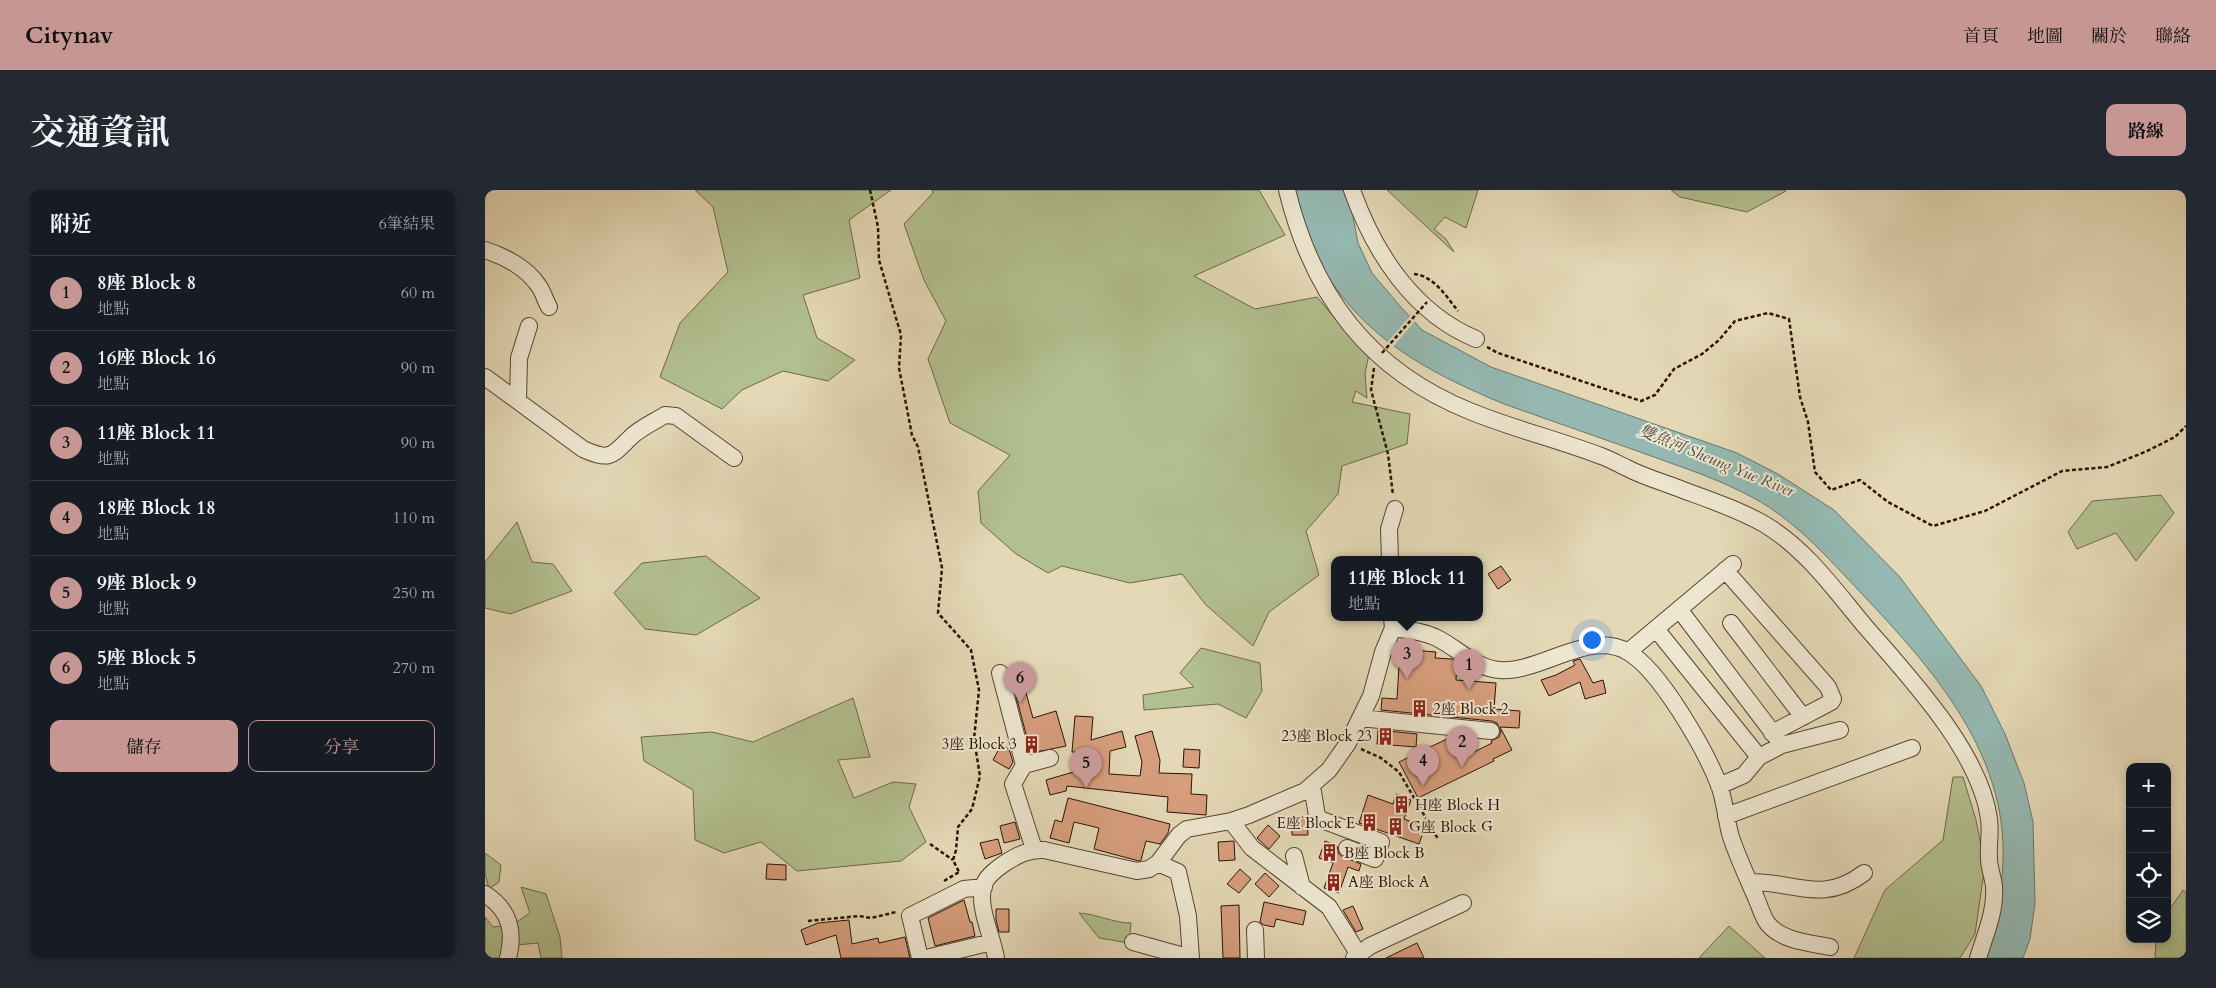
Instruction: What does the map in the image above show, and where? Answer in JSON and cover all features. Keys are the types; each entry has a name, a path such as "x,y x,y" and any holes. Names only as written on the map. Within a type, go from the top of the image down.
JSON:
{"street":[{"path":"1287,190 1313,265 1329,299 1351,328 1381,355 1423,388 1471,412 1604,457 1746,516 1790,542 1814,566 1920,690 1955,737 1983,795 1989,820 1987,839 1989,863 1994,885 1993,905 1978,958"},
{"path":"1352,190 1361,218 1407,291 1431,313 1455,331 1476,339"},
{"path":"485,250 510,261 533,277 549,307"},
{"path":"518,401 519,358 529,326"},
{"path":"485,376 583,449 594,454 603,456 615,453 635,433 665,415 669,415 676,416 734,458"},
{"path":"1390,556 1389,529 1395,509"},
{"path":"1628,652 1729,567 1828,687 1833,699 1831,702 1803,716 1777,739 1744,774 1719,786"},
{"path":"1679,609 1777,739"},
{"path":"996,958 982,898 985,882 996,870 1018,855 1034,849 1044,850 1137,871 1149,869 1158,863 1179,835 1187,829 1231,821 1249,815 1312,786 1329,770 1349,743 1373,689 1392,623 1436,638 1481,665 1499,670 1522,670 1565,652 1600,646 1628,652 1644,666 1674,702 1719,786 1731,837 1768,924 1785,937 1831,947"},
{"path":"1731,623 1803,716"},
{"path":"1656,629 1759,757"},
{"path":"1000,673 1023,764 1013,784 1034,849"},
{"path":"1360,718 1491,731"},
{"path":"1777,739 1840,730"},
{"path":"1726,816 1912,748"},
{"path":"1023,764 1050,758"},
{"path":"1312,786 1317,816 1322,820 1381,842 1375,859 1347,848"},
{"path":"1231,821 1252,848 1329,907 1357,956 1370,946 1463,903"},
{"path":"1294,856 1302,887"},
{"path":"1133,942 1191,958 1188,916 1177,872 1158,863"},
{"path":"1749,882 1773,883 1808,890 1828,889 1850,884 1864,874"},
{"path":"920,958 910,916 964,889 984,887"},
{"path":"485,894 499,908 511,929 512,941 508,958"},
{"path":"1255,930 1256,958"},
{"path":"926,958 992,942"}],"path":[{"path":"870,190 878,227 879,260 901,335 899,368 912,435 918,446 942,568 938,612 971,650 979,690 974,739 980,776 972,809 959,827 953,860"},
{"path":"1407,273 1422,274 1437,285 1460,314"},
{"path":"1395,509 1388,454 1371,390 1373,370 1381,355 1427,302"},
{"path":"1476,339 1498,353 1641,401 1655,395 1674,369 1701,354 1719,340 1735,321 1768,313 1789,319 1800,397 1808,422 1815,472 1831,490 1860,480 1888,502 1933,526 1985,511 2062,471 2107,467 2145,452 2175,437 2186,426"},
{"path":"1349,743 1381,758 1396,770 1438,839"},
{"path":"930,844 953,860 959,872 940,884"},
{"path":"808,921 859,916 871,918 901,910"}],"green space":[{"path":"695,190 891,190 849,220 860,278 803,295 817,338 855,360 828,381 783,371 742,390 722,409 660,377 680,323 728,272 713,207"},
{"path":"932,190 1259,190 1285,235 1194,276 1255,309 1317,297 1355,342 1369,354 1365,374 1367,398 1356,391 1352,402 1410,414 1407,444 1342,466 1338,494 1306,531 1319,575 1269,612 1253,646 1206,605 1182,574 1130,583 1062,566 1048,573 1016,554 981,523 978,491 1010,455 950,423 928,359 946,321 924,280 904,224 933,193"},
{"path":"1387,190 1478,190 1466,228 1445,217 1434,229 1446,239 1454,252"},
{"path":"1671,190 1786,191 1747,212 1680,197"},
{"path":"2161,495 2174,513 2136,561 2116,533 2077,549 2068,532 2092,501"},
{"path":"517,522 532,562 553,564 572,591 510,614 485,608 485,562"},
{"path":"706,556 760,598 696,635 645,629 614,593 642,563"},
{"path":"1201,648 1260,663 1262,691 1246,718 1218,704 1144,710 1143,695 1194,687 1180,673"},
{"path":"853,698 870,757 838,760 854,798 893,782 916,784 909,807 926,842 901,861 797,871 761,842 724,853 695,840 693,790 644,761 641,737 712,732 753,742"},
{"path":"1953,777 1963,777 1976,820 1985,865 1975,934 1960,958 1854,958 1885,890 1943,840"},
{"path":"485,853 501,865 499,882 489,889 485,874"},
{"path":"521,887 546,894 560,937 562,958 541,958 538,943 516,945 513,958 485,958 485,917 493,927 512,925 530,913"},
{"path":"2183,890 2186,892 2186,958 2155,958 2156,943 2171,943 2171,907"},
{"path":"1079,913 1131,923 1129,943 1099,938"},
{"path":"1729,926 1765,958 1699,958"}],"water":[{"name":"雙魚河 Sheung Yue River","path":"1294,190 1348,190 1358,243 1372,273 1422,330 1491,367 1737,453 1778,474 1834,510 1899,576 1981,686 2005,734 2024,783 2033,822 2035,903 2030,939 2023,958 1985,958 1999,898 2003,861 2001,821 1993,784 1979,748 1960,714 1938,682 1888,622 1835,565 1778,513 1744,493 1693,471 1504,404 1455,382 1409,356 1368,325 1350,306 1319,266 1309,242"}],"pier":[{"path":"1411,315 1416,320 1392,348 1386,344"}],"building":[{"path":"1501,566 1511,580 1498,589 1488,574"},
{"path":"1400,649 1436,652 1435,658 1452,659 1457,663 1456,680 1496,683 1494,709 1520,711 1519,728 1500,727 1512,750 1493,759 1494,761 1418,798 1399,762 1451,737 1460,738 1468,755 1492,743 1491,741 1499,737 1501,732 1497,723 1492,721 1381,710 1382,698 1397,699"},
{"path":"1580,659 1593,683 1603,680 1606,693 1585,699 1580,682 1549,696 1541,680 1575,665 1573,661"},
{"path":"1021,675 1033,718 1056,711 1066,746 1031,753 1011,677"},
{"path":"1075,716 1093,717 1091,740 1122,731 1126,747 1110,751 1109,774 1140,776 1142,762 1135,736 1152,731 1160,760 1159,773 1192,774 1191,794 1207,795 1206,815 1167,812 1168,797 1067,786 1066,791 1050,795 1046,780 1077,771 1078,752 1072,752"},
{"path":"1378,730 1417,734 1416,747 1377,744"},
{"path":"1001,745 1009,749 1013,762 1009,769 993,760"},
{"path":"1184,749 1200,750 1199,768 1183,767"},
{"path":"1396,794 1411,800 1404,819 1425,827 1419,844 1359,823 1368,795 1393,804"},
{"path":"1068,798 1170,824 1168,833 1160,844 1146,841 1141,860 1139,861 1094,849 1099,828 1074,822 1069,843 1050,838 1055,820 1062,822"},
{"path":"1292,817 1307,817 1308,835 1292,835"},
{"path":"1015,822 1020,839 1004,843 1000,826"},
{"path":"1268,825 1280,836 1269,849 1257,838"},
{"path":"998,839 1002,853 985,859 980,843"},
{"path":"1234,841 1235,860 1219,861 1218,842"},
{"path":"1325,841 1337,846 1339,854 1343,857 1361,864 1359,871 1348,867 1339,893 1324,888 1333,863 1319,858"},
{"path":"767,864 786,865 786,880 766,879"},
{"path":"1240,869 1251,879 1239,893 1227,884"},
{"path":"1265,873 1279,886 1269,897 1255,884"},
{"path":"964,900 975,936 935,946 928,918"},
{"path":"1264,902 1306,911 1303,925 1276,919 1274,927 1264,925 1260,922"},
{"path":"1239,905 1240,958 1223,958 1221,906"},
{"path":"1353,906 1363,929 1356,932 1343,910"},
{"path":"996,909 1009,909 1009,932 999,932"},
{"path":"849,920 852,944 878,938 879,943 905,937 910,958 841,958 836,935 806,945 801,930 818,923"},
{"path":"1417,943 1424,958 1386,958"}],"place":[{"name":"11座 Block 11","path":"1407,679"},
{"name":"8座 Block 8","path":"1469,690"},
{"name":"5座 Block 5","path":"1020,703"},
{"name":"2座 Block 2","path":"1419,709"},
{"name":"23座 Block 23","path":"1386,736"},
{"name":"3座 Block 3","path":"1031,744"},
{"name":"16座 Block 16","path":"1462,767"},
{"name":"18座 Block 18","path":"1423,786"},
{"name":"9座 Block 9","path":"1086,788"},
{"name":"H座 Block H","path":"1401,805"},
{"name":"E座 Block E","path":"1369,823"},
{"name":"G座 Block G","path":"1395,827"},
{"name":"B座 Block B","path":"1330,853"},
{"name":"A座 Block A","path":"1334,882"}]}
